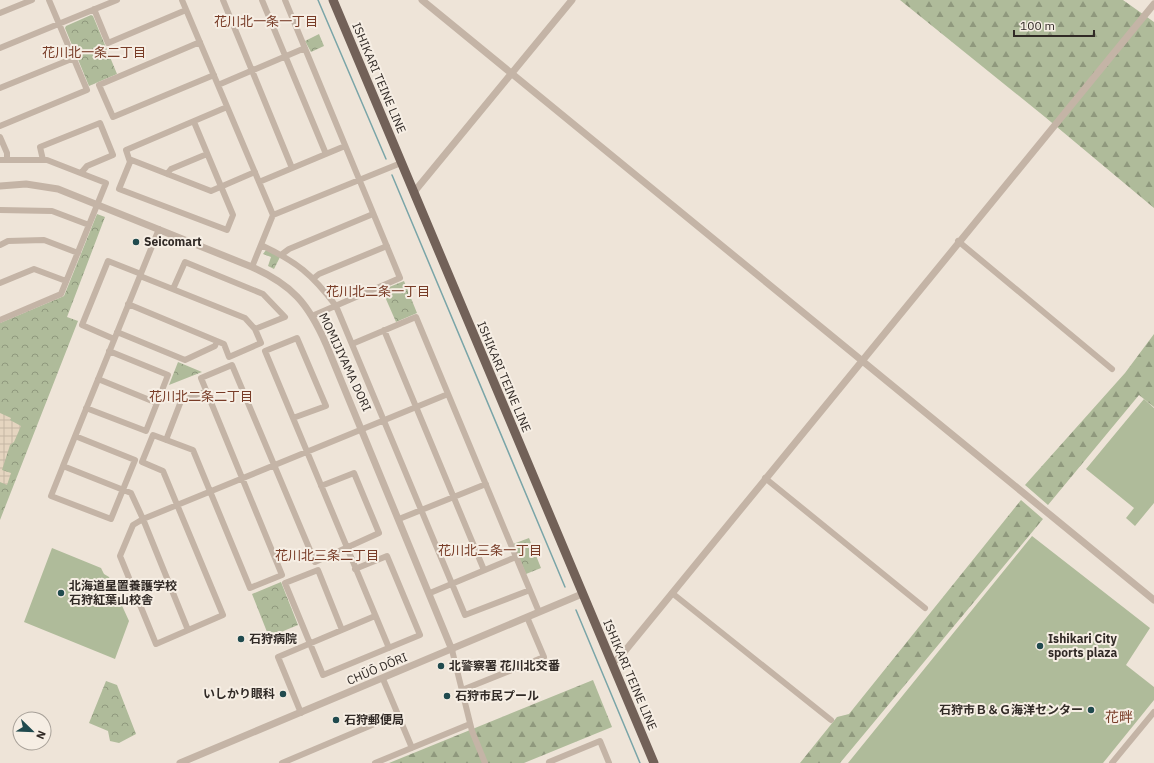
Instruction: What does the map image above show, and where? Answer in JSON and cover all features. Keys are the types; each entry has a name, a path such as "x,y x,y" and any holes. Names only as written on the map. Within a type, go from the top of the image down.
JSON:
{"main road":[{"name":"ISHIKARI TEINE LINE","path":"333,0 654,763"}],"street":[{"path":"0,14 32,0"},
{"path":"0,126 87,90 50,0"},
{"path":"0,48 117,0"},
{"path":"182,0 273,215"},
{"path":"223,0 292,168"},
{"path":"262,0 326,154"},
{"path":"285,0 400,278 312,316"},
{"path":"422,0 1154,600"},
{"path":"414,192 512,75 572,0"},
{"path":"612,663 620,657 958,241 1154,4"},
{"path":"94,10 108,43 186,10"},
{"path":"200,42 99,85 113,117 214,75"},
{"path":"218,85 305,48"},
{"path":"0,88 74,58"},
{"path":"194,122 233,216 226,230 119,189 129,159 126,150 227,107"},
{"path":"42,160 40,147 100,123 113,156 87,166 81,173"},
{"path":"0,137 7,153 7,159"},
{"path":"259,182 345,146"},
{"path":"167,174 170,169 207,154"},
{"path":"129,159 210,191 254,172"},
{"path":"0,160 47,160 106,184 61,294 0,319"},
{"path":"252,267 273,215 402,163"},
{"name":"MOMIJIYAMA DORI","path":"0,186 26,184 58,189 273,276 286,285 304,303 326,344 363,430 452,650"},
{"path":"0,210 52,210 89,225"},
{"path":"281,255 289,249 373,214"},
{"path":"75,436 135,460 111,519 52,496 63,466 86,408 159,229"},
{"path":"0,244 8,241 44,240 78,253"},
{"path":"958,241 1112,369"},
{"path":"260,245 297,264 314,278 336,306 465,616 530,590"},
{"path":"314,278 319,274 387,246"},
{"path":"128,304 217,341 224,344 229,357 261,342 255,329 245,318 108,261 82,325 185,360 215,346 217,341"},
{"path":"173,289 185,262 263,294 286,317 255,329"},
{"path":"0,283 34,269 66,281"},
{"path":"352,344 416,317 539,612"},
{"path":"384,330 484,570"},
{"path":"293,418 326,406 297,338 265,351 389,648"},
{"path":"86,408 146,432 168,375 109,351"},
{"path":"321,486 354,473 379,533 315,562 274,466 232,365 201,378 243,479 282,575 250,588 209,492 193,450 153,435 142,462 164,471 176,506 223,615 156,644 120,556 133,525 143,519 176,506 209,492 243,479 274,466 307,453 448,394"},
{"path":"98,379 157,403"},
{"path":"166,440 182,401 206,391"},
{"path":"63,466 131,493 188,630"},
{"path":"765,478 925,608"},
{"path":"399,519 486,484"},
{"path":"342,630 318,570 285,583 323,675 420,635 387,556 355,569"},
{"path":"430,593 516,557"},
{"path":"672,592 831,720"},
{"name":"CHŪŌ DŌRI","path":"180,763 452,650 582,594"},
{"path":"301,713 278,657 375,616"},
{"path":"462,690 544,657 527,617"},
{"path":"452,650 470,724 485,763"},
{"path":"383,679 412,748"},
{"path":"1112,763 1154,712"},
{"path":"282,763 398,714"},
{"path":"375,763 470,724"},
{"path":"550,763 549,762 600,741 609,763"}],"green space":[{"path":"900,0 1123,0 1154,22 1154,208 1045,117"},
{"path":"91,15 93,16 117,74 89,86 65,28 66,26"},
{"path":"319,34 324,46 311,52 305,41"},
{"path":"97,214 105,217 67,317 78,321 0,520 0,323 64,296"},
{"path":"266,250 280,257 274,269 268,266 271,257 263,254"},
{"path":"404,281 417,313 396,322 382,290"},
{"path":"1154,334 1154,407 1139,395 1048,505 1025,485 1125,373"},
{"path":"178,362 202,372 169,385"},
{"path":"1144,399 1154,408 1154,503 1135,526 1126,518 1134,508 1086,469"},
{"path":"1021,500 1043,519 840,763 800,763 837,717 849,714"},
{"name":"Ishikari City sports plaza","path":"1032,536 1150,628 1126,665 1154,687 1154,700 1103,763 848,763"},
{"path":"529,538 541,568 526,574 513,544"},
{"path":"52,548 101,568 104,574 109,577 129,621 115,659 24,622"},
{"path":"281,582 298,625 269,637 252,594"},
{"path":"593,680 612,727 524,763 389,763"},
{"path":"106,681 117,685 136,734 119,743 110,741 108,731 89,723"}],"shaded area":[{"path":"0,413 11,418 10,420 21,426 14,442 10,445 2,470 11,473 7,485 0,482"}],"waterway":[{"path":"318,0 386,159"},
{"path":"392,175 565,587"},
{"path":"576,610 640,763"}],"place":[{"name":"Seicomart","path":"136,242"},
{"name":"北海道星置養護学校 石狩紅葉山校舎","path":"61,593"},
{"name":"石狩病院","path":"241,639"},
{"name":"Ishikari City sports plaza","path":"1040,646"},
{"name":"北警察署 花川北交番","path":"441,666"},
{"name":"いしかり眼科","path":"283,694"},
{"name":"石狩市民プール","path":"447,696"},
{"name":"石狩市Ｂ＆Ｇ海洋センター","path":"1091,710"},
{"name":"石狩郵便局","path":"336,720"}],"district":[{"name":"花川北一条一丁目","path":"266,21"},
{"name":"花川北一条二丁目","path":"94,52"},
{"name":"花川北二条一丁目","path":"378,291"},
{"name":"花川北二条二丁目","path":"201,396"},
{"name":"花川北三条一丁目","path":"490,550"},
{"name":"花川北三条二丁目","path":"327,555"},
{"name":"花畔","path":"1119,717"}]}
